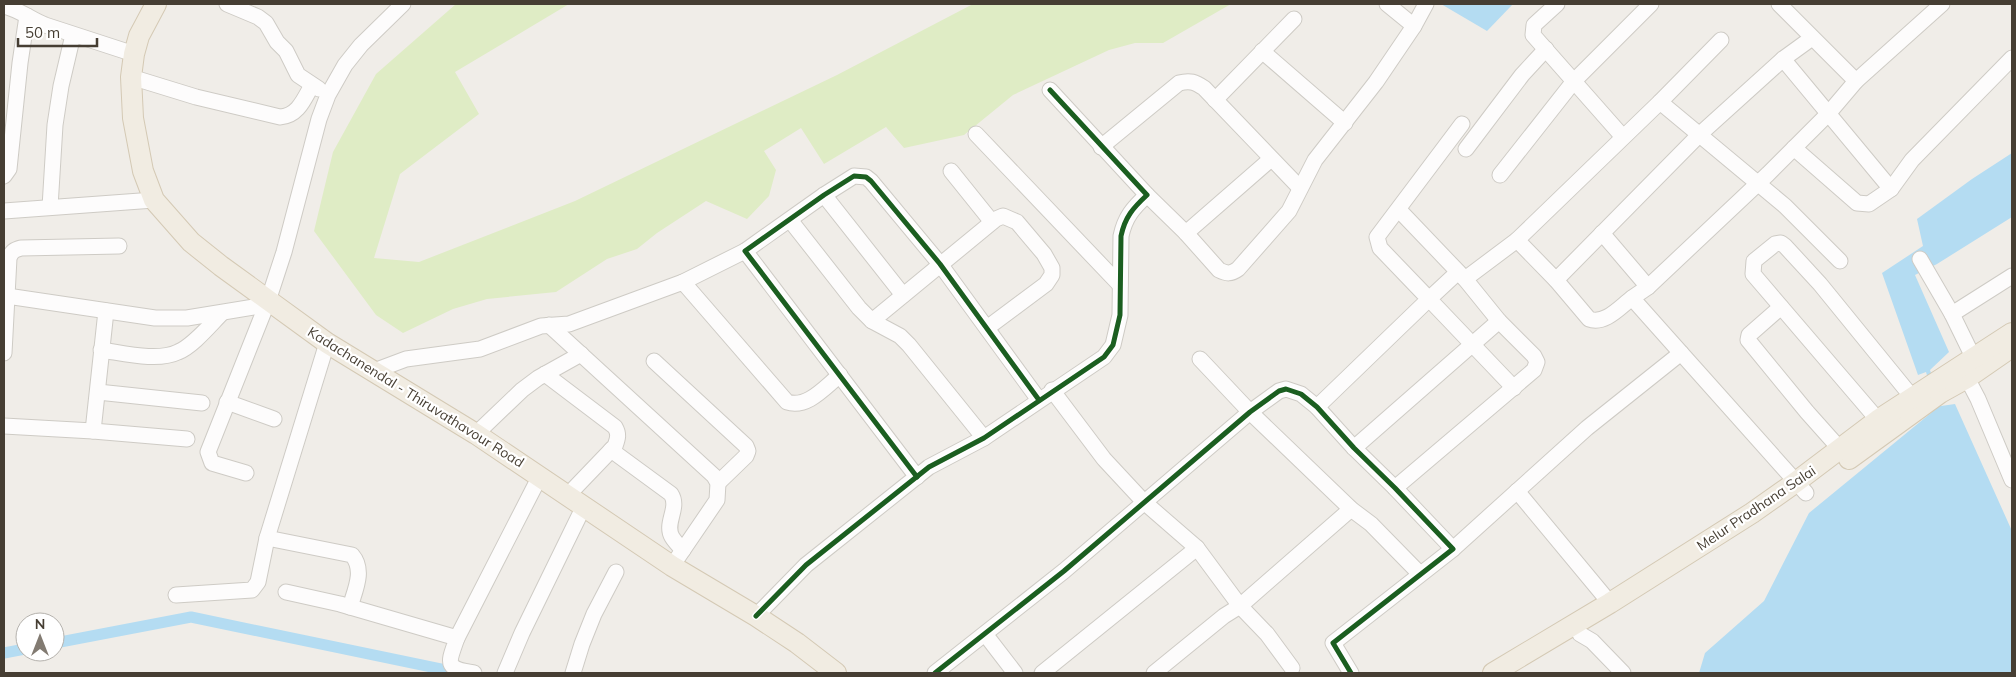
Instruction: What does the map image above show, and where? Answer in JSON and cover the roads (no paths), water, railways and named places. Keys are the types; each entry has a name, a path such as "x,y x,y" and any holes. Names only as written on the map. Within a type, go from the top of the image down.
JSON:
{"main road":[{"name":"Kadachanendal - Thiruvathavour Road","path":"156,4 139,36 134,54 132,76 133,118 144,171 154,200 191,242 267,303 327,343 476,434 584,506 678,558 836,673"},
{"name":"Melur Pradhana Salai","path":"1514,673 1704,559 1930,392 1973,357 2011,347"},
{"name":"Melur Pradhana Salai","path":"1493,673 1752,513 1801,487 1840,449 1878,420 1930,392 1967,378 2011,347"}],"street":[{"path":"227,4 266,22 277,42 286,51 298,75 328,95"},
{"path":"246,473 212,463 209,458 210,446 267,303 284,252 319,119 328,95 345,65 361,45 403,4"},
{"path":"1386,4 1414,26"},
{"path":"1050,90 1219,270 1226,274 1232,273 1238,269 1289,211 1315,160 1345,123 1414,26 1426,4"},
{"path":"1556,4 1534,25 1534,35 1623,137"},
{"path":"1500,175 1574,81 1651,4"},
{"path":"1779,4 1856,81"},
{"path":"1517,240 1556,280 1589,319 1595,321 1608,316 1648,287 1794,148 1828,114 1856,81 1942,4"},
{"path":"4,6 16,9 33,20 73,35 134,54"},
{"path":"4,176 8,169 20,63 28,16"},
{"path":"1216,100 1294,18"},
{"path":"50,207 55,125 61,86 73,35"},
{"path":"1556,280 1699,135 1783,59 1812,38"},
{"path":"1317,407 1429,299 1517,240 1660,102 1721,40"},
{"path":"1466,149 1522,75 1546,49"},
{"path":"1262,51 1345,123"},
{"path":"1794,148 1856,203 1869,204 1891,189 1912,160 2012,58"},
{"path":"1783,59 1891,189"},
{"path":"132,76 196,97 280,116 288,116 297,109 312,85"},
{"path":"1101,146 1179,83 1187,80 1204,88 1300,188"},
{"path":"1660,102 1785,206 1840,261"},
{"path":"1462,124 1379,233 1377,242 1380,248 1514,388"},
{"path":"976,134 1120,285"},
{"path":"1186,233 1271,159"},
{"path":"951,171 992,222"},
{"path":"374,371 406,359 480,349 549,325 569,324 683,282 745,251 854,176 866,177 940,264 1039,400"},
{"path":"824,195 903,295"},
{"path":"756,616 806,565 929,467 984,438 1052,390 1104,357 1113,345 1118,333 1123,223 1133,208 1147,195"},
{"path":"4,211 154,200"},
{"path":"1395,488 1514,388 1534,370 1537,362 1534,356 1499,321 1462,276 1398,210"},
{"path":"872,321 992,222 1002,216 1017,222 1044,254 1052,268 1052,275 1046,284 987,328"},
{"path":"790,220 859,308 872,321 900,336 910,344 984,438"},
{"path":"1602,233 1648,287"},
{"path":"1878,420 1752,274 1754,261 1775,244 1781,243 1930,392"},
{"path":"4,353 9,258 11,253 21,248 119,246"},
{"path":"745,251 917,477"},
{"path":"1920,260 1952,314 1973,357"},
{"path":"1952,314 2012,276"},
{"path":"683,282 787,402 794,404 806,402 840,375"},
{"path":"7,296 155,318 187,318 222,314 267,303"},
{"path":"1632,298 1801,487"},
{"path":"1780,307 1749,335 1748,340 1840,449"},
{"path":"93,431 106,311"},
{"path":"101,350 143,356 169,356 180,352 222,314"},
{"path":"1354,448 1499,321"},
{"path":"549,325 714,476 718,483 717,500 678,558"},
{"path":"176,595 252,590 258,582 267,538 327,343"},
{"path":"1351,673 1333,643 1453,549 1587,428 1681,353"},
{"path":"476,434 522,390 545,374 581,354"},
{"path":"1200,359 1250,412 1351,508 1372,524 1420,574"},
{"path":"654,361 746,446 748,451 746,456 718,483"},
{"path":"545,374 615,427 618,432 618,440 611,450 568,495"},
{"path":"1967,378 1978,399 2012,480"},
{"path":"935,673 1064,571 1250,412 1279,391 1286,389 1301,394 1317,407 1354,448 1453,549"},
{"path":"1052,390 1104,459 1144,502 1197,548 1240,606 1267,634 1292,668"},
{"path":"98,392 202,404"},
{"path":"227,402 274,419"},
{"path":"4,426 187,439"},
{"path":"611,450 671,494 675,500 670,526 678,558"},
{"path":"474,673 457,670 451,664 450,659 458,638 540,476"},
{"path":"1517,491 1610,602"},
{"path":"505,673 522,633 584,506"},
{"path":"1154,673 1224,616 1240,606 1351,508"},
{"path":"267,538 352,555 357,560 358,576 350,606"},
{"path":"1042,673 1197,548"},
{"path":"573,673 585,636 616,572"},
{"path":"286,592 350,606 458,638"},
{"path":"985,634 1015,673"},
{"path":"1580,634 1592,641 1623,673"}],"water":[{"path":"1441,4 1513,4 1487,31"},
{"path":"2012,153 2012,217 1937,264 1915,275 1949,352 1930,370 1941,406 1955,404 2012,531 2012,673 1699,673 1705,653 1764,601 1809,513 1937,408 1926,372 1918,375 1882,273 1923,246 1917,219"}],"waterway":[{"path":"65,641 191,617 460,673"},
{"path":"4,653 15,651"}]}
